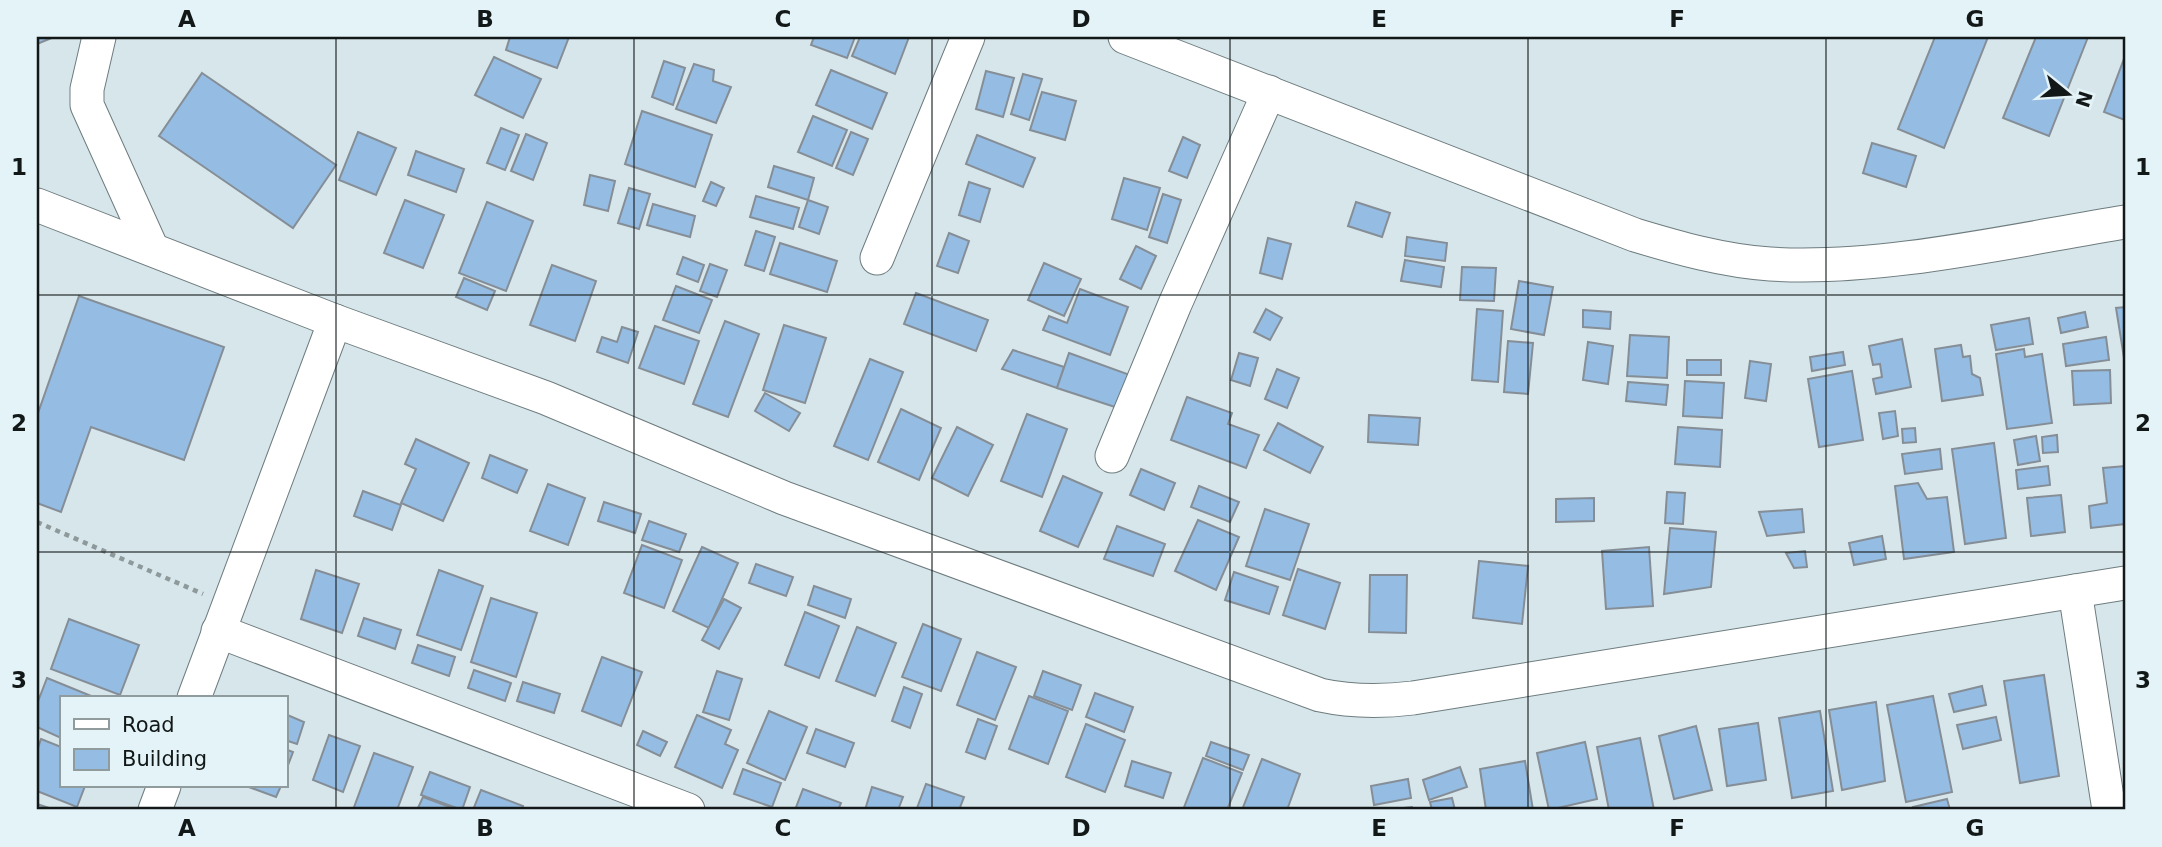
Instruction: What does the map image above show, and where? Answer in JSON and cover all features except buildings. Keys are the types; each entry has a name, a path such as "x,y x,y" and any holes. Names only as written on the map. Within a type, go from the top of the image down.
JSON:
{"street":[{"path":"99,37 86,105 152,249"},
{"path":"877,258 968,37"},
{"path":"1125,37 1634,235 1728,258 1770,264 1844,264 2125,222"},
{"path":"1112,456 1175,304 1269,92"},
{"path":"37,205 335,321 546,397 784,498 1320,695 1348,701 1377,702 1413,698 2125,583"},
{"path":"195,696 335,321"},
{"path":"2075,591 2109,810"},
{"path":"223,618 688,810"},
{"path":"156,810 163,788"}],"path":[{"path":"37,522 223,618"}]}
